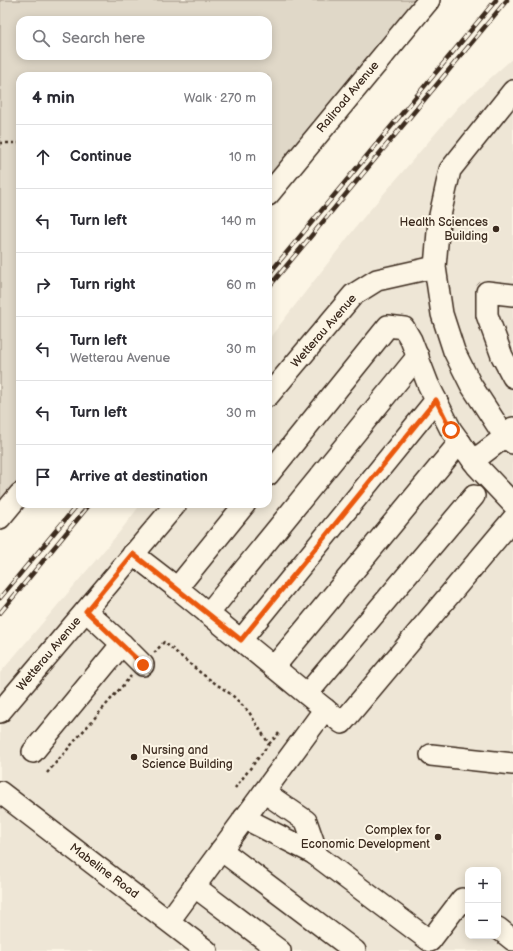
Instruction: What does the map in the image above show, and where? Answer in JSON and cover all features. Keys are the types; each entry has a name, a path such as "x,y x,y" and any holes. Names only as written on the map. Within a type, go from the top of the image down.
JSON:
{"street":[{"name":"Railroad Avenue","path":"272,190 429,0"},
{"path":"509,104 450,170 439,220 435,268 442,314 454,351 471,385 501,431 511,436"},
{"name":"Wetterau Avenue","path":"272,391 353,296 377,280 435,268"},
{"path":"513,295 487,292 487,315 506,348 513,377"},
{"path":"272,470 388,326 404,328 412,340 428,384 451,430 473,461 513,504"},
{"path":"208,614 418,356"},
{"path":"241,640 436,400"},
{"path":"473,461 511,436"},
{"path":"274,667 460,442"},
{"path":"307,694 474,496"},
{"path":"0,518 16,499"},
{"name":"Wetterau Avenue","path":"0,712 173,508"},
{"path":"177,588 242,508"},
{"path":"133,554 177,588 342,723 513,519"},
{"path":"86,611 122,644 142,665"},
{"path":"33,752 122,644"},
{"path":"169,921 325,709"},
{"path":"431,755 513,764"},
{"name":"Mabeline Road","path":"0,792 207,951"},
{"path":"264,792 306,821 313,841 313,853"},
{"path":"244,818 313,853 432,948 462,899 465,901"},
{"path":"221,850 355,951"},
{"path":"194,886 280,951"},
{"path":"501,930 513,940"}],"path":[{"path":"0,142 16,143"},
{"path":"47,773 164,642 202,674 232,695 249,712 269,744"},
{"path":"235,788 278,733"}],"shaded area":[{"path":"0,0 429,0 272,190 272,72 16,72 16,499 0,518"},
{"path":"513,58 513,951 0,951 0,673 118,534 138,508 272,508 272,335 363,218 459,106"}],"railway":[{"path":"272,270 496,0"},
{"path":"272,283 507,0"},
{"path":"0,598 75,508"},
{"path":"0,613 87,508"}],"place":[{"name":"Health Sciences Building","path":"496,229"},
{"name":"Nursing and Science Building","path":"134,757"},
{"name":"Complex for Economic Development","path":"438,837"}],"route":[{"path":"143,665 86,611 133,554 241,640 436,400 451,430"}]}
